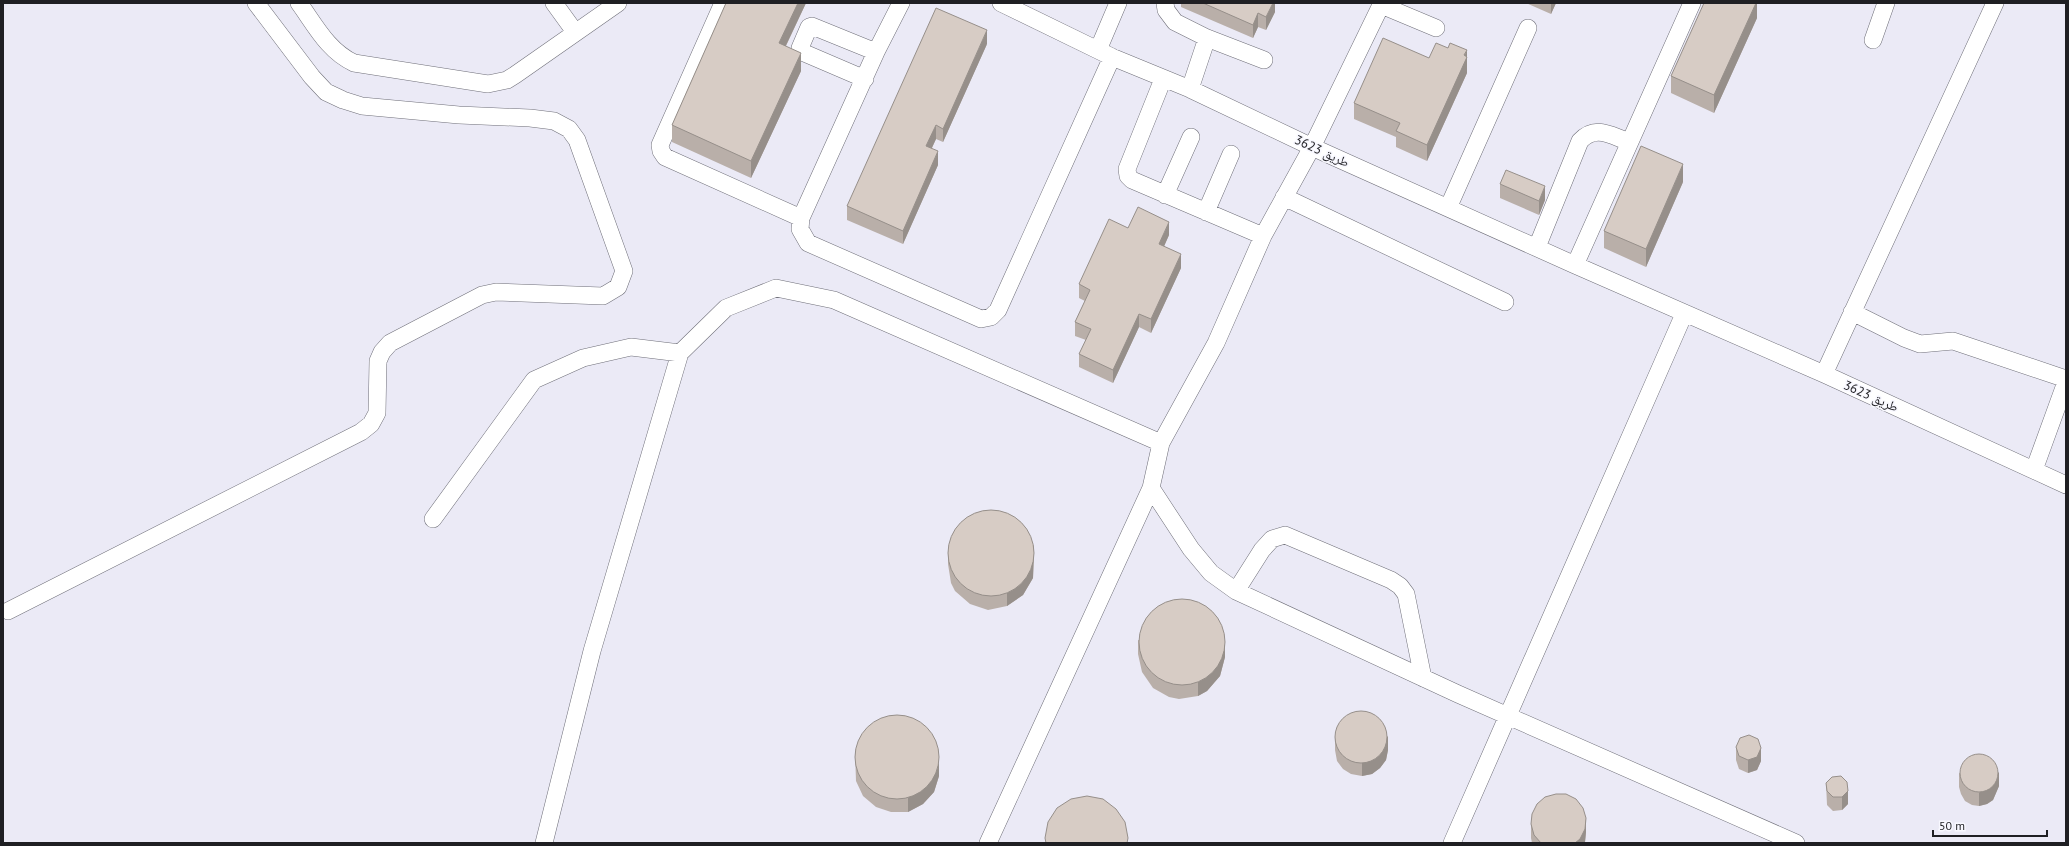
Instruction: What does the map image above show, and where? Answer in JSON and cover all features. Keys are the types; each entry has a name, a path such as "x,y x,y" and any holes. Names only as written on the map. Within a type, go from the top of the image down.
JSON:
{"street":[{"path":"8,611 361,432 371,424 377,413 378,361 382,352 390,343 482,295 502,292 603,296 618,287 624,271 577,140 569,130 554,121 530,118 459,115 362,106 343,100 326,92 312,77 256,3"},
{"path":"299,3 331,47 340,55 354,63 478,84 488,84 507,80 618,3"},
{"path":"554,3 575,32"},
{"path":"723,3 660,145 661,152 665,157 801,218"},
{"path":"900,3 876,52 801,218 800,229 808,243 981,319 991,317 998,310 1105,54 1118,3"},
{"name":"طريق 3623","path":"1001,3 1105,54 1162,79 1190,89 1312,147 1679,312 1824,374 2066,485"},
{"path":"1165,3 1166,10 1175,22 1207,38 1264,60"},
{"path":"1575,265 1692,3"},
{"path":"1873,40 1886,3"},
{"path":"1824,374 1994,3"},
{"path":"988,843 1151,488 1161,443 1216,343 1263,236 1312,147 1381,4 1436,28"},
{"path":"865,79 802,52 800,48 809,27 812,26 876,52"},
{"path":"1448,208 1528,28"},
{"path":"1190,89 1207,38"},
{"path":"1162,79 1127,169 1128,176 1132,180 1164,195 1263,236"},
{"path":"1537,247 1580,141 1587,134 1596,131 1630,142"},
{"path":"1164,195 1191,137"},
{"path":"1206,212 1231,154"},
{"path":"1284,197 1505,302"},
{"path":"544,843 592,651 680,354 726,308 776,288 834,300 1161,443"},
{"path":"1452,843 1506,715 1617,468 1679,312"},
{"path":"1852,312 1904,338 1920,344 1953,341 2066,381 2034,470"},
{"path":"433,519 534,380 583,358 631,347 680,354"},
{"path":"1151,488 1191,550 1211,574 1236,591 1458,694 1796,843"},
{"path":"1236,591 1262,550 1272,539 1285,535 1391,580 1400,586 1406,594 1423,678"}],"building":[{"path":"726,3 798,3 779,43 801,53 751,161 672,125"},
{"path":"1203,3 1273,3 1266,17 1258,13 1253,25"},
{"path":"1704,3 1756,3 1714,95 1671,76"},
{"path":"936,8 987,30 943,129 936,125 926,146 938,151 903,231 847,206"},
{"path":"1383,38 1429,58 1436,43 1448,48 1450,43 1467,50 1464,55 1467,57 1427,145 1396,131 1400,123 1354,103"},
{"path":"1641,146 1683,164 1646,249 1604,231"},
{"path":"1506,170 1545,186 1539,201 1500,184"},
{"path":"1138,207 1169,222 1159,244 1181,254 1151,319 1139,314 1113,370 1079,354 1091,329 1075,322 1090,290 1079,284 1109,219 1128,228"},
{"path":"991,510 1007,513 1015,517 1027,529 1031,537 1034,553 1031,569 1027,577 1015,589 1007,593 991,596 975,593 967,589 955,577 951,569 948,553 951,537 955,529 967,517 975,513"},
{"path":"1182,599 1198,602 1206,606 1218,618 1222,626 1225,642 1222,658 1218,666 1206,678 1198,682 1182,685 1166,682 1158,678 1146,666 1142,658 1139,642 1142,626 1146,618 1158,606 1166,602"},
{"path":"1356,711 1366,711 1375,715 1383,723 1387,732 1387,742 1383,751 1375,759 1366,763 1356,763 1347,759 1339,751 1335,742 1335,732 1339,723 1347,715"},
{"path":"897,715 913,718 927,727 936,741 939,757 936,773 927,787 913,796 897,799 881,796 867,787 858,773 855,757 858,741 867,727 881,718"},
{"path":"1749,735 1758,739 1761,748 1757,757 1748,760 1739,756 1736,747 1740,738"},
{"path":"1975,754 1983,754 1993,759 1997,766 1997,780 1993,787 1983,792 1975,792 1965,787 1963,784 1960,777 1960,769 1965,759 1968,757"},
{"path":"1841,776 1847,782 1848,791 1842,797 1833,797 1827,791 1826,783 1832,777"},
{"path":"1556,794 1566,794 1576,799 1583,808 1586,818 1585,829 1580,839 1575,843 1541,843 1534,835 1531,824 1532,814 1537,804 1545,797"},
{"path":"1087,796 1103,799 1116,809 1125,822 1128,838 1127,843 1046,843 1045,838 1048,822 1057,808 1071,799"}]}
